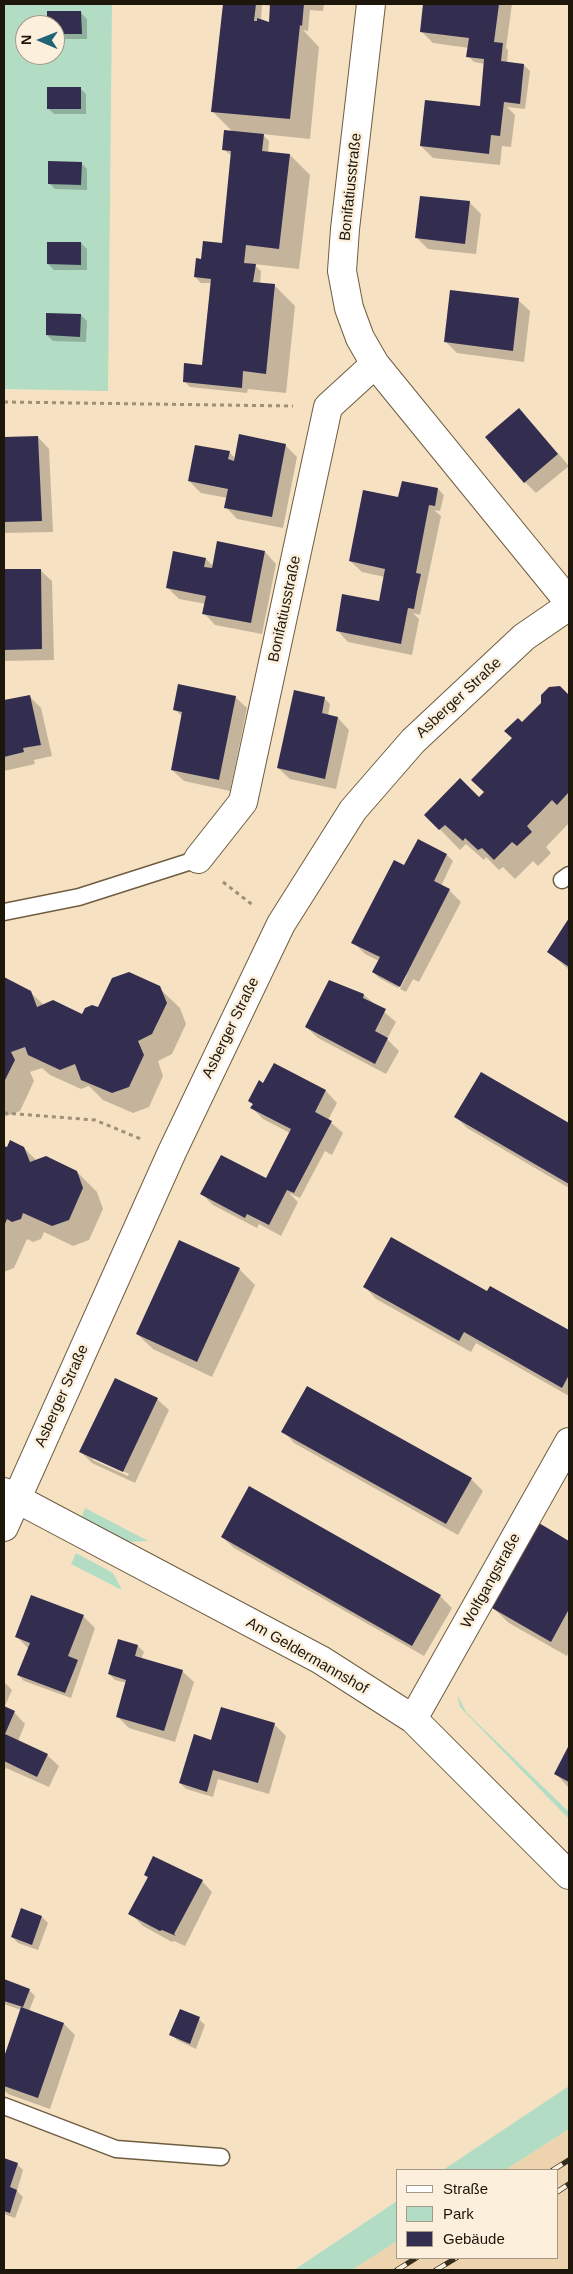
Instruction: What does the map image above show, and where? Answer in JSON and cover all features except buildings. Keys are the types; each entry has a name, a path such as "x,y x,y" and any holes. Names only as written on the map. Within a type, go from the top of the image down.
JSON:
{"street":[{"name":"Bonifatiusstraße","path":"372,4 345,229 342,271 349,308 360,338 376,364 569,602"},
{"path":"328,407 376,364"},
{"name":"Bonifatiusstraße","path":"198,859 243,802 328,407"},
{"name":"Asberger Straße","path":"4,1527 10,1496 281,924 353,810 413,742 524,637 569,606"},
{"name":"Wolfgangstraße","path":"413,1720 569,1442"},
{"name":"Am Geldermannshof","path":"10,1496 321,1660 413,1720 569,1875"}],"lane":[{"path":"4,912 79,896 198,859"},
{"path":"4,2106 116,2149 221,2157"}],"path":[{"path":"4,402 328,407"},
{"path":"198,859 242,898 281,924"},
{"path":"4,1113 95,1120 172,1152"}],"shaded area":[{"path":"569,2129 569,2270 352,2270 396,2242 396,2259 558,2259 558,2169 507,2169"}],"green space":[{"path":"4,4 112,4 108,391 4,389"},
{"path":"85,1508 148,1541 126,1542 81,1519"},
{"path":"76,1553 113,1573 122,1590 71,1564"},
{"path":"457,1694 466,1712 569,1812 569,1819 460,1707"},
{"path":"569,2086 569,2129 507,2169 444,2169"},
{"path":"396,2202 396,2242 352,2270 294,2270"}],"railway":[{"path":"555,2169 569,2160"},
{"path":"558,2191 569,2184"},
{"path":"397,2270 414,2259"},
{"path":"436,2270 454,2259"}]}
